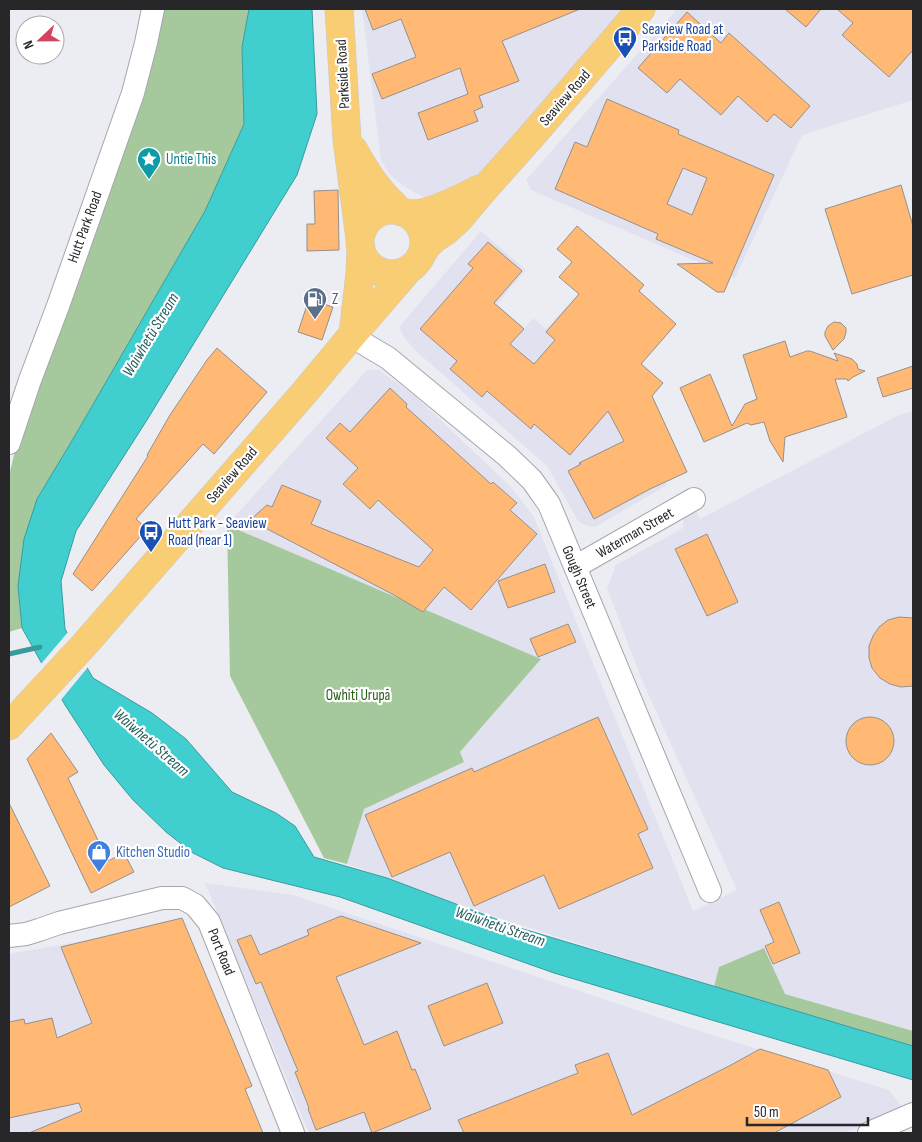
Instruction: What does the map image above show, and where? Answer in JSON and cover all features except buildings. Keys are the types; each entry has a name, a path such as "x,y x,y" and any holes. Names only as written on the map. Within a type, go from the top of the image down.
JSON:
{"main road":[{"name":"Parkside Road","path":"339,9 347,140 361,243"},
{"name":"Seaview Road","path":"9,726 85,644 304,393 416,262 427,246 460,218 641,9"},
{"name":"Parkside Road","path":"347,140 370,178 402,212"},
{"name":"Seaview Road","path":"402,212 413,213 439,208 487,186"},
{"path":"352,335 360,273 361,243 363,229 369,220 377,214 386,211 402,212 413,219 422,231 424,246 416,262 402,272 393,274 376,270 368,264 361,243"}],"street":[{"name":"Hutt Park Road","path":"9,443 133,94 146,43 152,9"},
{"name":"Gough Street","path":"352,335 388,358 507,456 532,480 549,504 710,891"},
{"name":"Waterman Street","path":"575,567 694,499"},
{"name":"Port Road","path":"9,936 26,934 59,923 162,898 182,898 195,905 209,922 293,1133"},
{"name":"Port Road","path":"9,922 59,923"},
{"name":"Port Road","path":"9,944 39,934 59,923"},
{"path":"869,1133 913,1114"}],"shaded area":[{"path":"362,9 628,9 472,184 425,198 403,186 388,172 381,160"},
{"path":"677,9 913,9 913,100 802,135 735,278 531,190 526,180"},
{"path":"481,231 526,270 497,304 525,328 533,318 546,329 567,306 639,369 624,389 667,485 595,527 578,521 548,467 416,351 404,337 399,327"},
{"path":"367,370 379,370 416,397 510,486 534,517 693,911 737,890 641,678 607,588 615,568 614,566 683,528 684,514 695,509 700,519 899,415 913,411 913,1031 785,994 719,967 714,987 493,916 347,864 364,808 464,762 460,752 541,659 227,525"},
{"path":"205,883 293,895 690,1028 889,1090 902,1107 844,1133 309,1133"},
{"path":"167,926 182,936 261,1133 9,1133 9,954"}],"green space":[{"path":"162,9 249,9 242,47 244,124 205,211 37,499 18,586 22,628 9,632 9,476 22,422"},
{"name":"Owhiti Urupā","path":"227,525 541,659 460,752 464,762 364,809 347,864 324,858 230,676"},
{"path":"764,948 785,994 913,1031 913,1046 714,987 719,967"}],"water":[{"name":"Waiwhetū Stream","path":"249,9 312,9 317,114 297,175 147,420 76,531 61,581 65,629 93,678 152,713 186,739 232,792 276,813 295,826 314,857 387,878 520,928 913,1046 913,1080 554,973 340,897 223,868 193,853 166,832 133,800 104,765 65,705 22,628 18,586 24,539 37,499 205,211 244,124 242,47"}],"pier":[{"path":"69,631 89,666 60,701 40,665"}],"waterway":[{"path":"9,654 40,647"}],"place":[{"name":"Seaview Road at Parkside Road","path":"625,59"},
{"name":"Untie This","path":"149,180"},
{"name":"Z","path":"315,320"},
{"name":"Hutt Park - Seaview Road (near 1)","path":"151,553"},
{"name":"Kitchen Studio","path":"99,873"}]}
